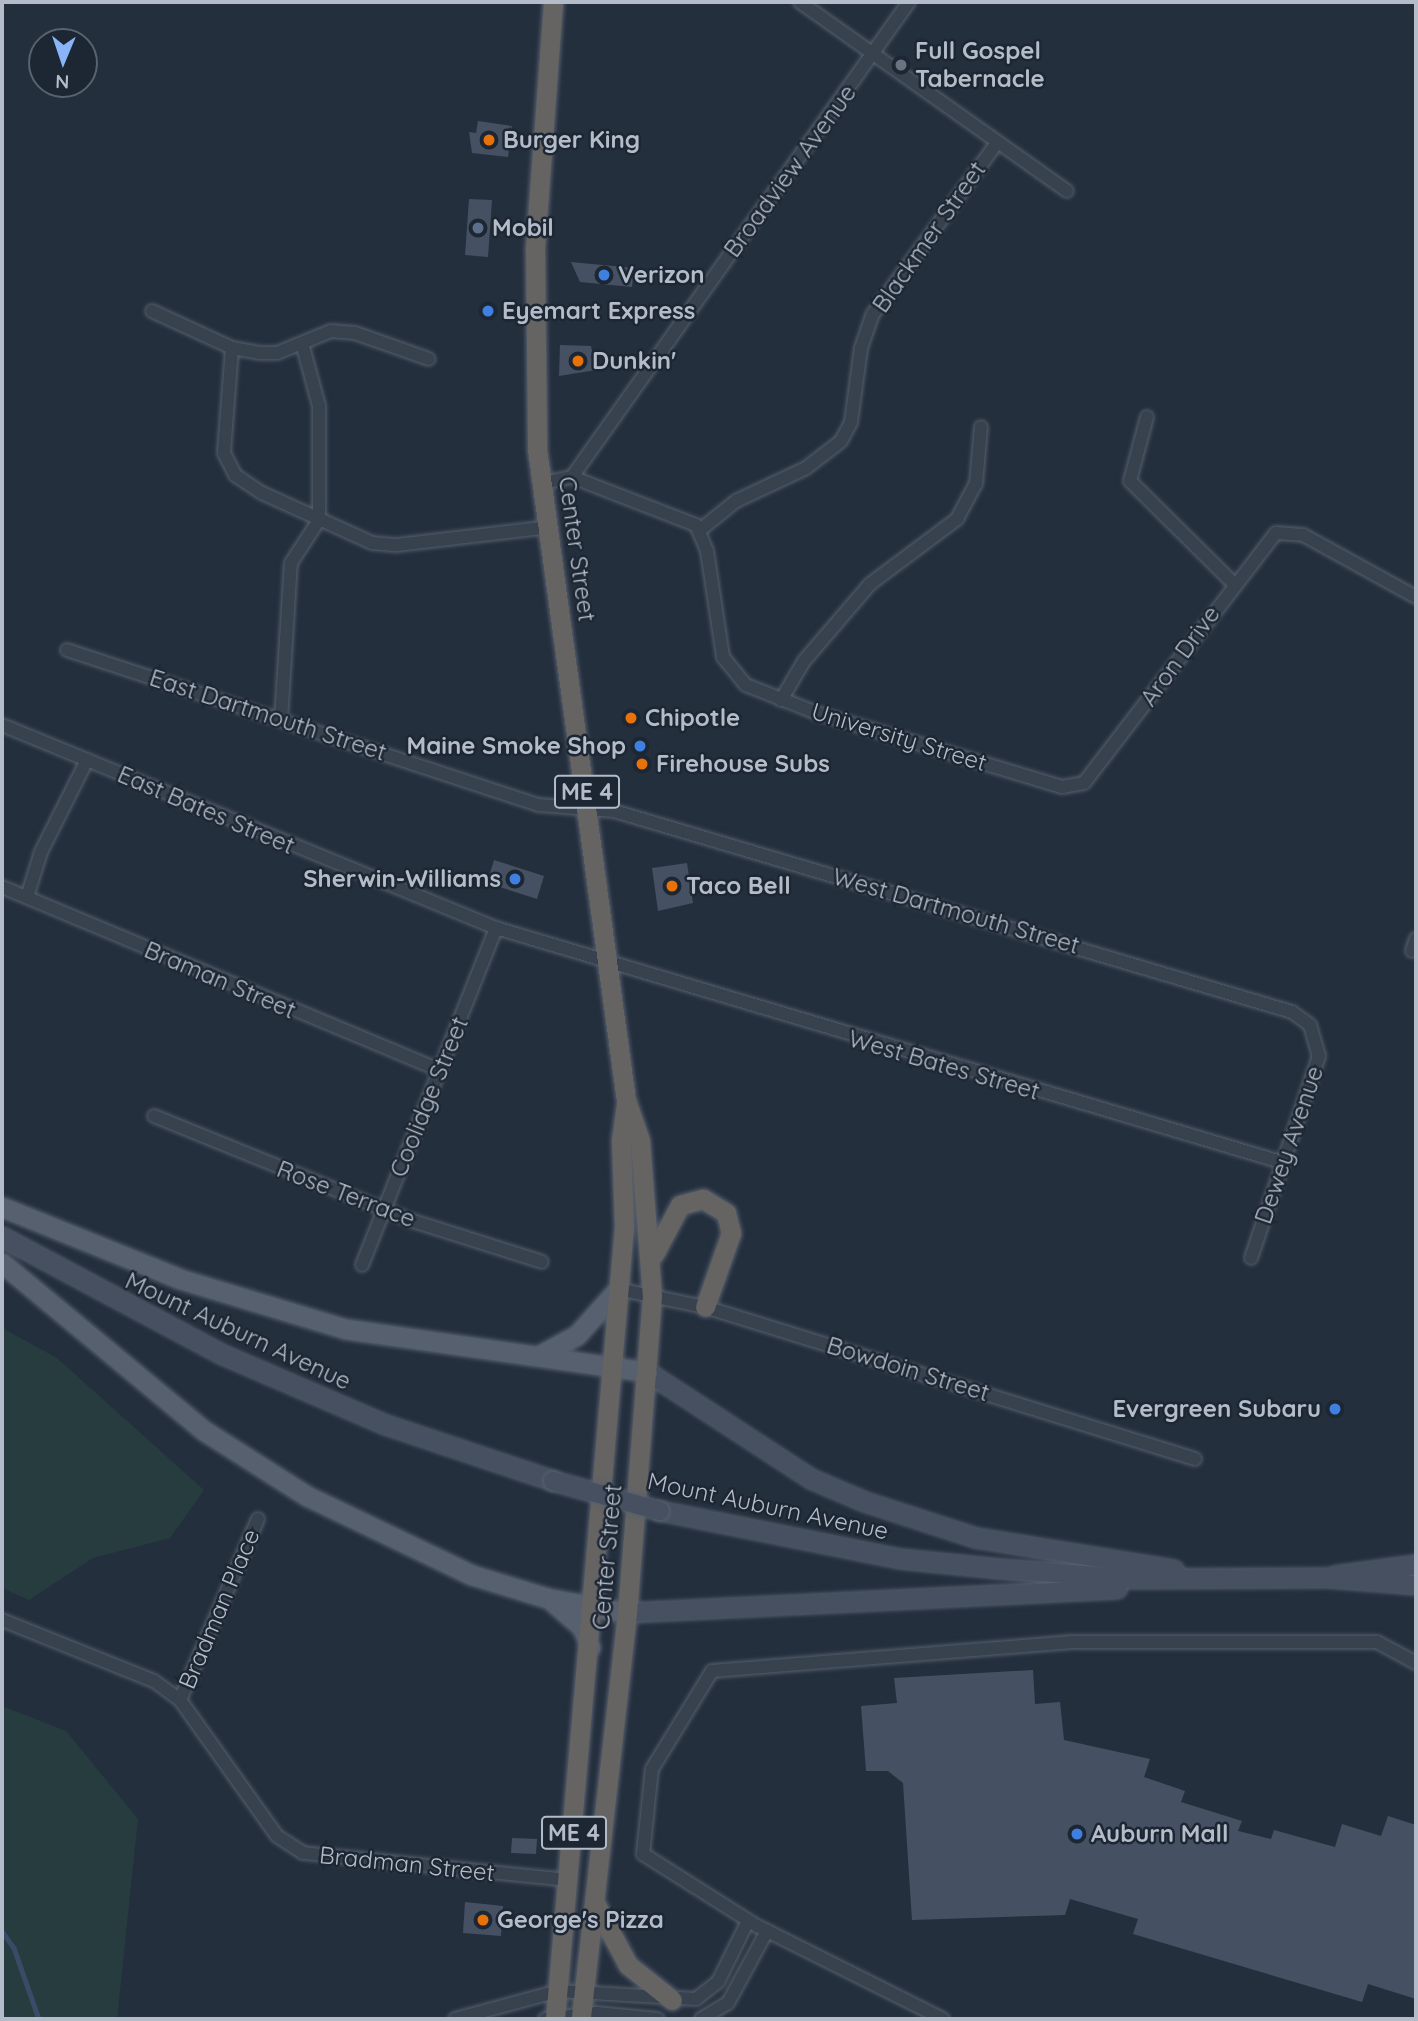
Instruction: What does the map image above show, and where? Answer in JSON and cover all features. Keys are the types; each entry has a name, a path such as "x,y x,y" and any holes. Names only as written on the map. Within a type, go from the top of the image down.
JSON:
{"highway":[{"name":"Center Street","path":"552,2019 558,1991 570,1880 590,1647 618,1289 626,1100 610,962 544,484 533,334 553,2"},
{"name":"Center Street","path":"581,2016 596,1904 627,1612 653,1296 640,1141 626,1100"},
{"path":"652,1262 670,1216 680,1205 703,1199 715,1203 726,1213 731,1233 705,1307"},
{"path":"596,1904 628,1965 672,2000"}],"main road":[{"path":"2,1207 180,1279 308,1318 647,1372 811,1479 914,1520 1037,1550 1250,1580"},
{"name":"Mount Auburn Avenue","path":"2,1237 222,1354 386,1426 553,1481 660,1511 900,1559 1081,1576 1250,1580 1328,1578 1416,1585"},
{"path":"2,1264 164,1400 259,1468 433,1560 547,1598 627,1612 1250,1580"},
{"path":"538,1356 583,1330 618,1289"},
{"name":"Mount Auburn Avenue","path":"1328,1578 1358,1569 1416,1566"},
{"path":"547,1598 582,1627 590,1647"}],"street":[{"path":"800,2 1067,191"},
{"name":"Broadview Avenue","path":"572,477 909,2"},
{"name":"Blackmer Street","path":"700,530 736,501 806,468 841,441 851,422 861,348 873,314 997,143"},
{"path":"152,311 232,348 276,353 331,331 355,333 429,359"},
{"path":"281,720 291,563 319,520 319,406 302,343"},
{"path":"232,348 224,453 235,475 319,520 372,543 397,545 550,527"},
{"path":"1147,417 1130,481 1234,584"},
{"path":"781,700 804,661 870,584 957,519 976,484 981,427"},
{"path":"544,484 572,477 678,514 700,530"},
{"name":"University Street","path":"700,530 718,636 728,668 746,685 781,700 1052,785 1079,785"},
{"name":"Aron Drive","path":"1079,785 1260,548 1284,531 1337,552 1416,597"},
{"name":"East Dartmouth Street","path":"67,650 539,805 589,811"},
{"name":"East Bates Street","path":"2,725 496,928 610,962"},
{"path":"27,897 41,852 87,760"},
{"name":"West Dartmouth Street","path":"589,811 614,811 1276,1007 1304,1019 1314,1031"},
{"name":"Braman Street","path":"2,887 439,1070"},
{"name":"Coolidge Street","path":"362,1265 496,928"},
{"name":"West Bates Street","path":"610,962 1281,1162"},
{"name":"Dewey Avenue","path":"1251,1258 1281,1162 1312,1087 1319,1056 1314,1031"},
{"name":"Rose Terrace","path":"154,1115 384,1209 542,1262"},
{"name":"Bowdoin Street","path":"618,1289 705,1307 1195,1460"},
{"name":"Bradman Place","path":"180,1700 258,1519"},
{"name":"Bradman Street","path":"2,1620 154,1681 180,1700 277,1836 303,1853 570,1880"},
{"path":"943,2019 748,1921 643,1854 652,1769 712,1671 1070,1642 1366,1641 1399,1649 1416,1663"},
{"path":"455,2019 558,1991 584,1990 672,2000 696,1999 713,1989 748,1921"},
{"path":"701,2019 728,2003 767,1931"},
{"path":"552,2019 581,2016 658,2019"}],"green space":[{"path":"2,1328 57,1358 204,1490 170,1538 93,1558 29,1600 2,1588"},
{"path":"2,1706 66,1731 138,1819 117,2019 2,2019"}],"building":[{"name":"Burger King","path":"478,121 512,126 508,157 472,153 469,132 476,133"},
{"name":"Mobil","path":"469,199 492,200 488,257 465,255"},
{"name":"Verizon","path":"571,262 634,268 632,287 580,282"},
{"name":"Dunkin'","path":"560,345 591,346 596,370 559,376"},
{"name":"Sherwin-Williams","path":"494,860 544,876 537,899 487,883"},
{"name":"Taco Bell","path":"687,863 693,903 658,911 652,868"},
{"name":"Auburn Mall","path":"1033,1670 1035,1704 1060,1702 1064,1740 1150,1759 1144,1777 1185,1791 1181,1802 1242,1821 1238,1831 1271,1839 1274,1830 1335,1847 1342,1824 1381,1836 1388,1816 1416,1825 1416,1999 1368,1984 1362,2002 1133,1934 1138,1919 1070,1899 1065,1915 912,1920 903,1783 888,1771 866,1771 861,1706 897,1703 894,1678"},
{"path":"512,1838 537,1839 536,1854 511,1853"},
{"name":"George's Pizza","path":"465,1902 503,1906 501,1936 463,1933"}],"waterway":[{"path":"2,1931 14,1948 39,2019"}],"place":[{"name":"Full Gospel Tabernacle","path":"901,65"},
{"name":"Burger King","path":"489,140"},
{"name":"Mobil","path":"478,228"},
{"name":"Verizon","path":"604,275"},
{"name":"Eyemart Express","path":"488,311"},
{"name":"Dunkin'","path":"578,361"},
{"name":"Chipotle","path":"631,718"},
{"name":"Maine Smoke Shop","path":"640,746"},
{"name":"Firehouse Subs","path":"642,764"},
{"name":"Sherwin-Williams","path":"515,879"},
{"name":"Taco Bell","path":"672,886"},
{"name":"Evergreen Subaru","path":"1335,1409"},
{"name":"Auburn Mall","path":"1077,1834"},
{"name":"George's Pizza","path":"483,1920"}]}
